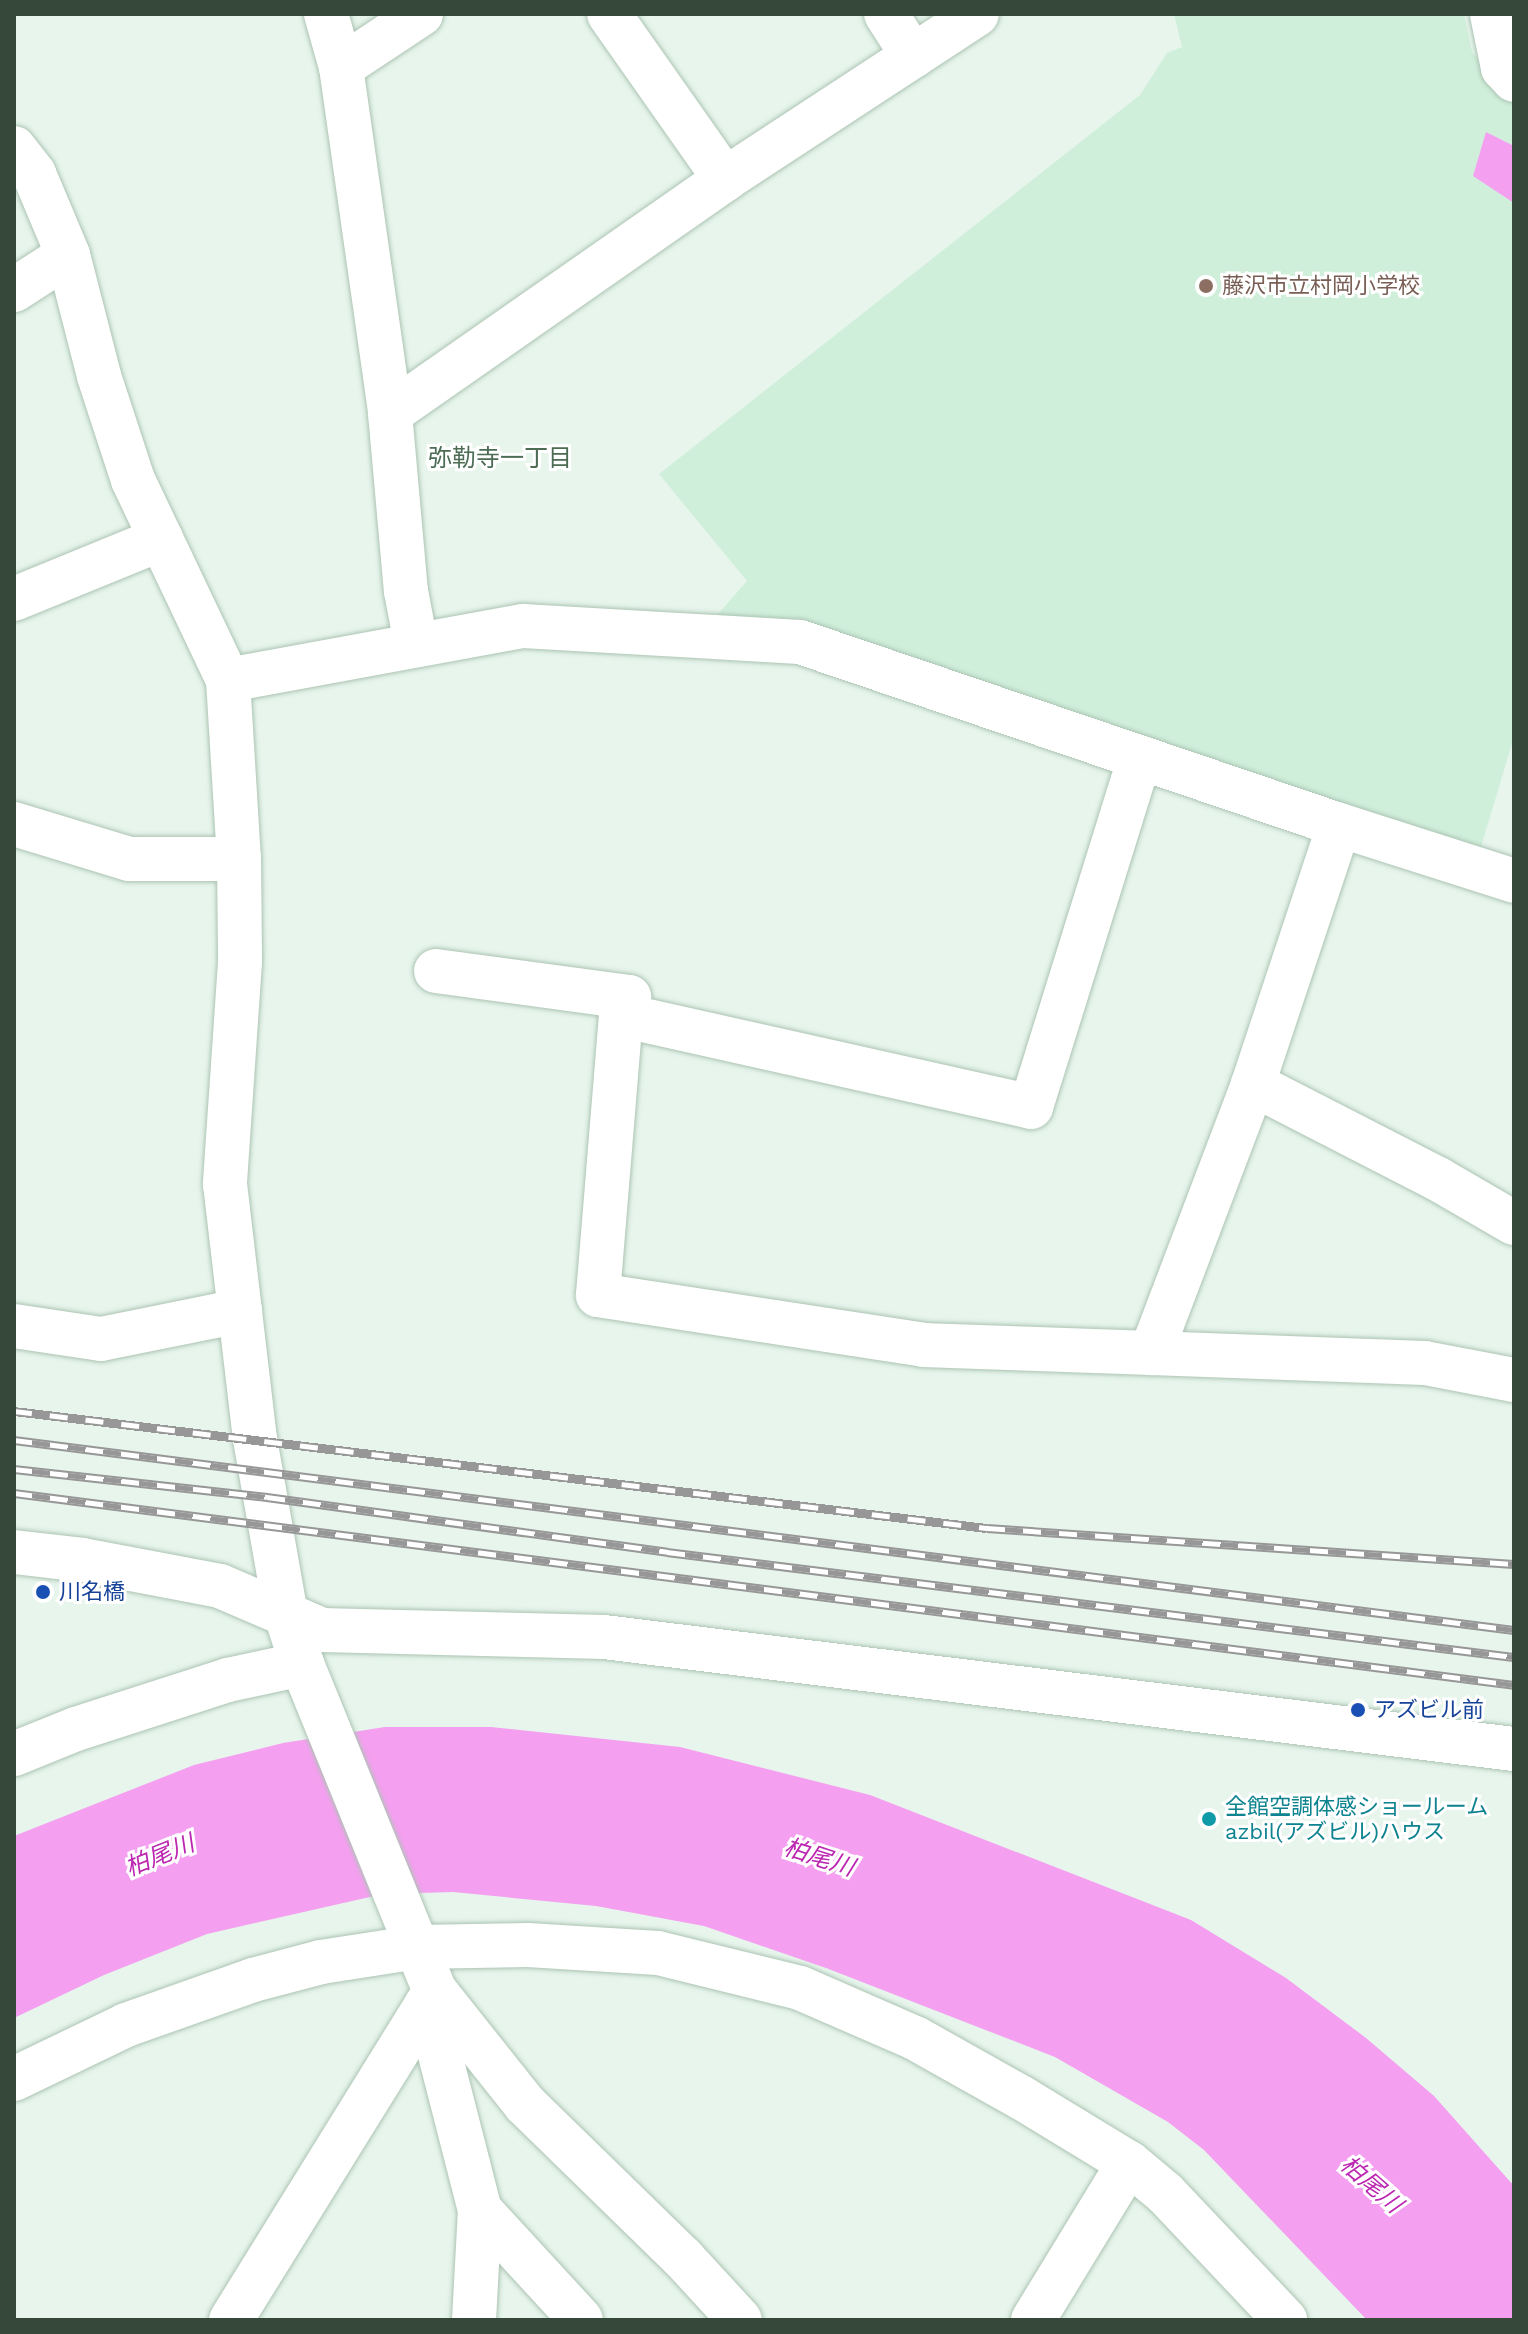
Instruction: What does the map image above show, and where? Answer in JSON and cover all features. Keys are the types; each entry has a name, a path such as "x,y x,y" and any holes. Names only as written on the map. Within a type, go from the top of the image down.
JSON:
{"street":[{"path":"326,14 341,67 390,413 406,591 416,644"},
{"path":"341,67 421,14"},
{"path":"609,14 725,179"},
{"path":"886,14 913,56"},
{"path":"390,413 725,179 977,14"},
{"path":"1492,14 1503,68 1514,80"},
{"path":"14,148 34,174 68,255 133,480 228,680 239,859 240,962 225,1184 255,1439 286,1615 416,1944 431,1998 480,2210 474,2320"},
{"path":"14,290 68,255"},
{"path":"14,599 161,539"},
{"path":"228,680 523,626 800,642 1339,825 1514,881"},
{"path":"621,1015 1031,1107 1140,758"},
{"path":"14,824 129,859 239,859"},
{"path":"1151,1353 1253,1084 1339,825"},
{"path":"436,971 629,997 621,1015 598,1295 923,1345 1425,1363 1514,1380"},
{"path":"1253,1084 1438,1179 1514,1223"},
{"path":"14,1326 101,1339 240,1311"},
{"path":"14,1552 83,1560 220,1586 322,1630 604,1637 1514,1749"},
{"path":"14,1754 76,1729 228,1680 308,1675"},
{"path":"14,2079 126,2025 238,1985 321,1962 416,1944 528,1945 658,1953 800,1988 915,2038 1129,2163 1165,2193 1285,2320"},
{"path":"231,2320 431,1998"},
{"path":"431,1998 525,2104 683,2258 740,2320"},
{"path":"1033,2320 1129,2163"},
{"path":"480,2210 581,2320"}],"shaded area":[{"name":"藤沢市立村岡小学校","path":"1174,14 1464,14 1472,52 1514,99 1514,737 1480,850 711,622 747,581 659,474 1140,95 1167,53 1182,47"}],"water":[{"path":"1486,132 1514,146 1514,203 1473,176"},
{"name":"柏尾川","path":"385,1727 491,1727 680,1747 870,1795 1191,1920 1286,1978 1366,2038 1434,2096 1514,2186 1514,2320 1367,2320 1204,2150 1168,2122 1055,2057 826,1968 704,1926 596,1906 453,1892 383,1894 207,1934 104,1975 14,2018 14,1836 194,1765 283,1743"}],"railway":[{"path":"14,1411 987,1528 1514,1564"},
{"path":"14,1440 1514,1630"},
{"path":"14,1469 267,1497 667,1552 1514,1657"},
{"path":"14,1493 1514,1685"}],"place":[{"name":"藤沢市立村岡小学校","path":"1206,286"},
{"name":"川名橋","path":"43,1592"},
{"name":"アズビル前","path":"1358,1710"},
{"name":"全館空調体感ショールーム azbil(アズビル)ハウス","path":"1209,1819"}],"district":[{"name":"弥勒寺一丁目","path":"500,459"}]}
